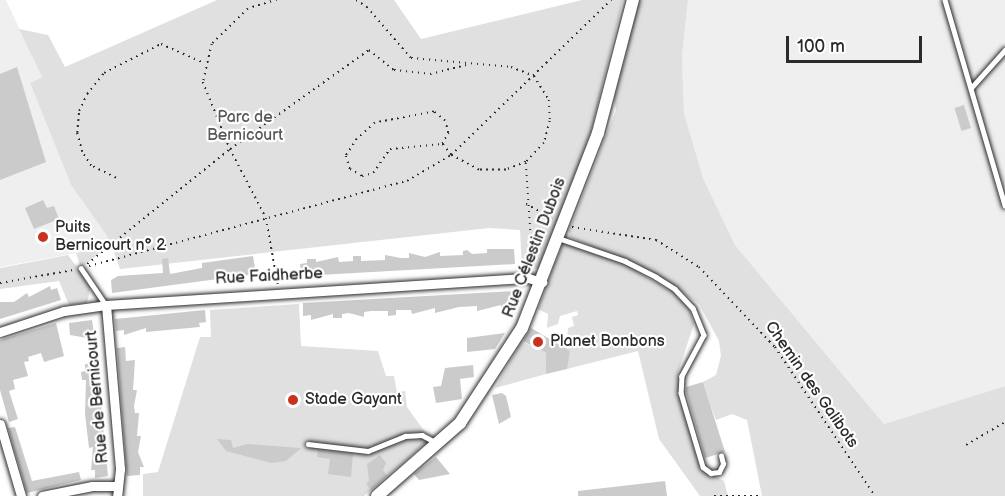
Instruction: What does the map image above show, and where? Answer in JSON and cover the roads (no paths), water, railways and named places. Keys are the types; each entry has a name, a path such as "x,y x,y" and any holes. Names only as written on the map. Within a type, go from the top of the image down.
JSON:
{"street":[{"name":"Rue Célestin Dubois","path":"377,496 438,444 471,409 522,328 542,282 598,133 633,0"},
{"name":"Rue Faidherbe","path":"0,332 71,310 106,305 279,292 528,278 542,282"},
{"name":"Rue de Bernicourt","path":"106,305 118,491"},
{"path":"0,424 21,496"},
{"path":"42,496 92,486 118,491"}],"lane":[{"path":"945,0 1005,205"},
{"path":"971,88 1005,50"},
{"path":"558,238 636,266 675,289 693,308 704,335 682,376 681,393 703,466 711,473 719,472 723,464 721,456"},
{"path":"81,268 106,305"},
{"path":"308,444 368,451 405,436 422,435 438,444"}],"place":[{"name":"Puits Bernicourt n° 2","path":"43,237"},
{"name":"Planet Bonbons","path":"538,342"},
{"name":"Stade Gayant","path":"293,400"}],"park label":[{"name":"Parc de Bernicourt","path":"245,127"}]}
